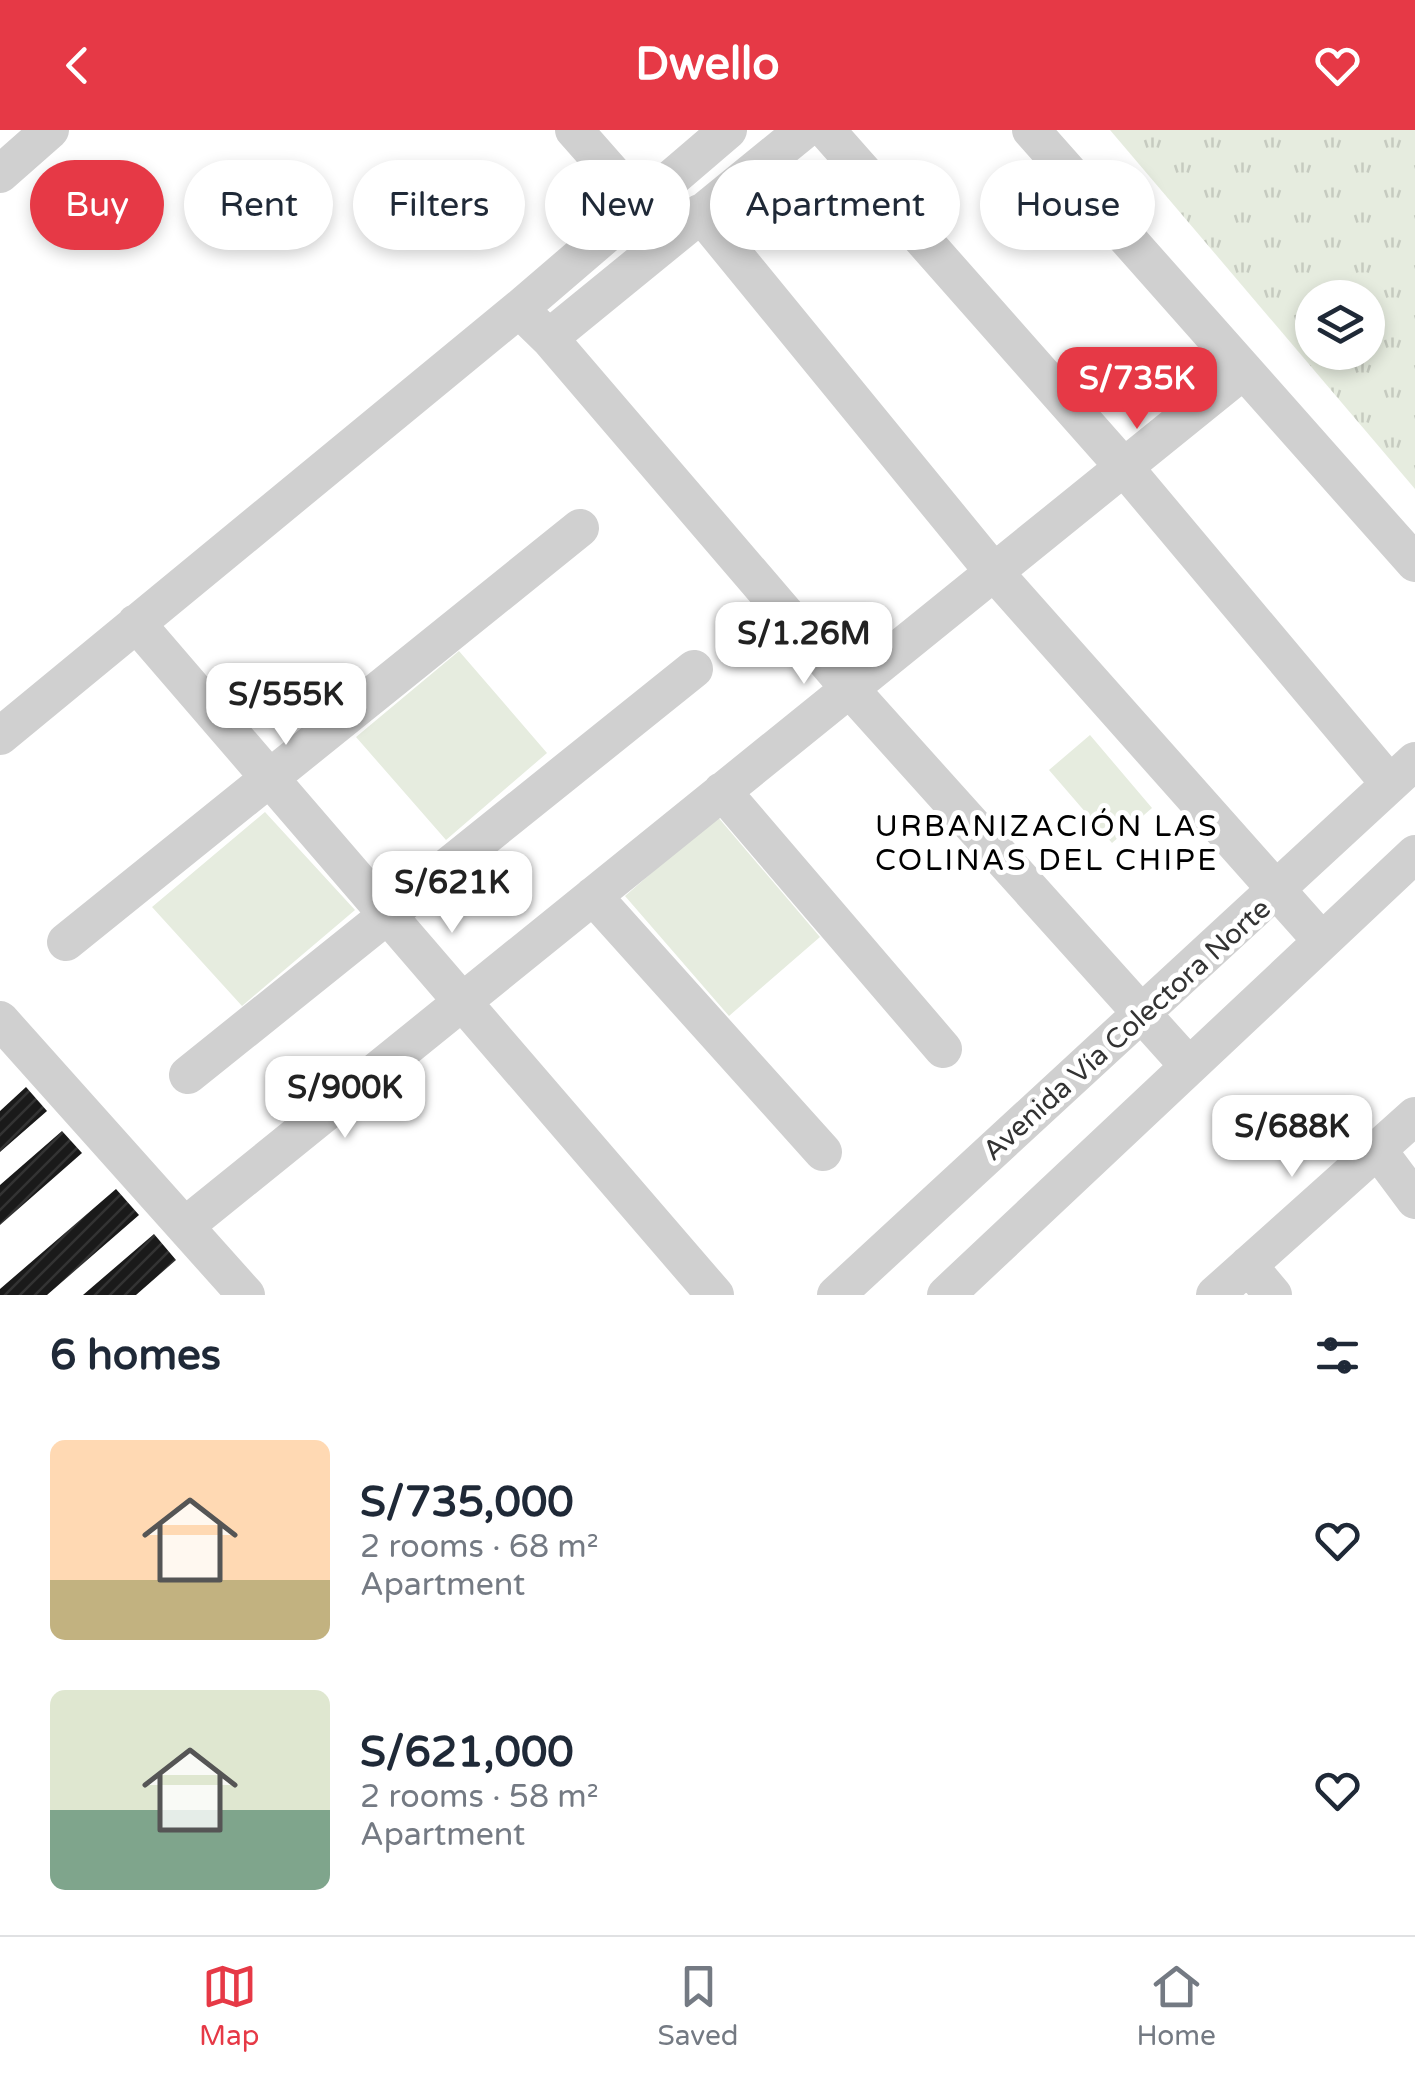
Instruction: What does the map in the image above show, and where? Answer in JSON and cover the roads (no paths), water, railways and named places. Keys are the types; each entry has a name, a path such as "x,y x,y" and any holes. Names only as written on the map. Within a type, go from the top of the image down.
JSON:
{"street":[{"path":"0,174 50,130"},
{"path":"574,130 600,160"},
{"path":"690,163 728,130"},
{"path":"550,338 804,130"},
{"path":"826,130 1402,773"},
{"path":"1030,130 1415,563"},
{"path":"700,213 992,571 1321,940"},
{"path":"0,736 589,250"},
{"path":"518,310 550,338 849,688 1188,1065"},
{"path":"184,1226 1244,370"},
{"path":"66,942 580,528"},
{"path":"136,624 715,1295"},
{"path":"188,1075 694,670"},
{"name":"Avenida Vía Colectora Norte","path":"836,1295 1402,773"},
{"path":"722,791 942,1050"},
{"path":"946,1295 1415,854"},
{"path":"593,896 823,1152"},
{"path":"0,1020 246,1295"},
{"path":"1215,1295 1415,1116"},
{"path":"1377,1150 1415,1200"},
{"path":"1248,1265 1273,1295"}],"district":[{"name":"URBANIZACIÓN LAS COLINAS DEL CHIPE","path":"1047,843"}]}
